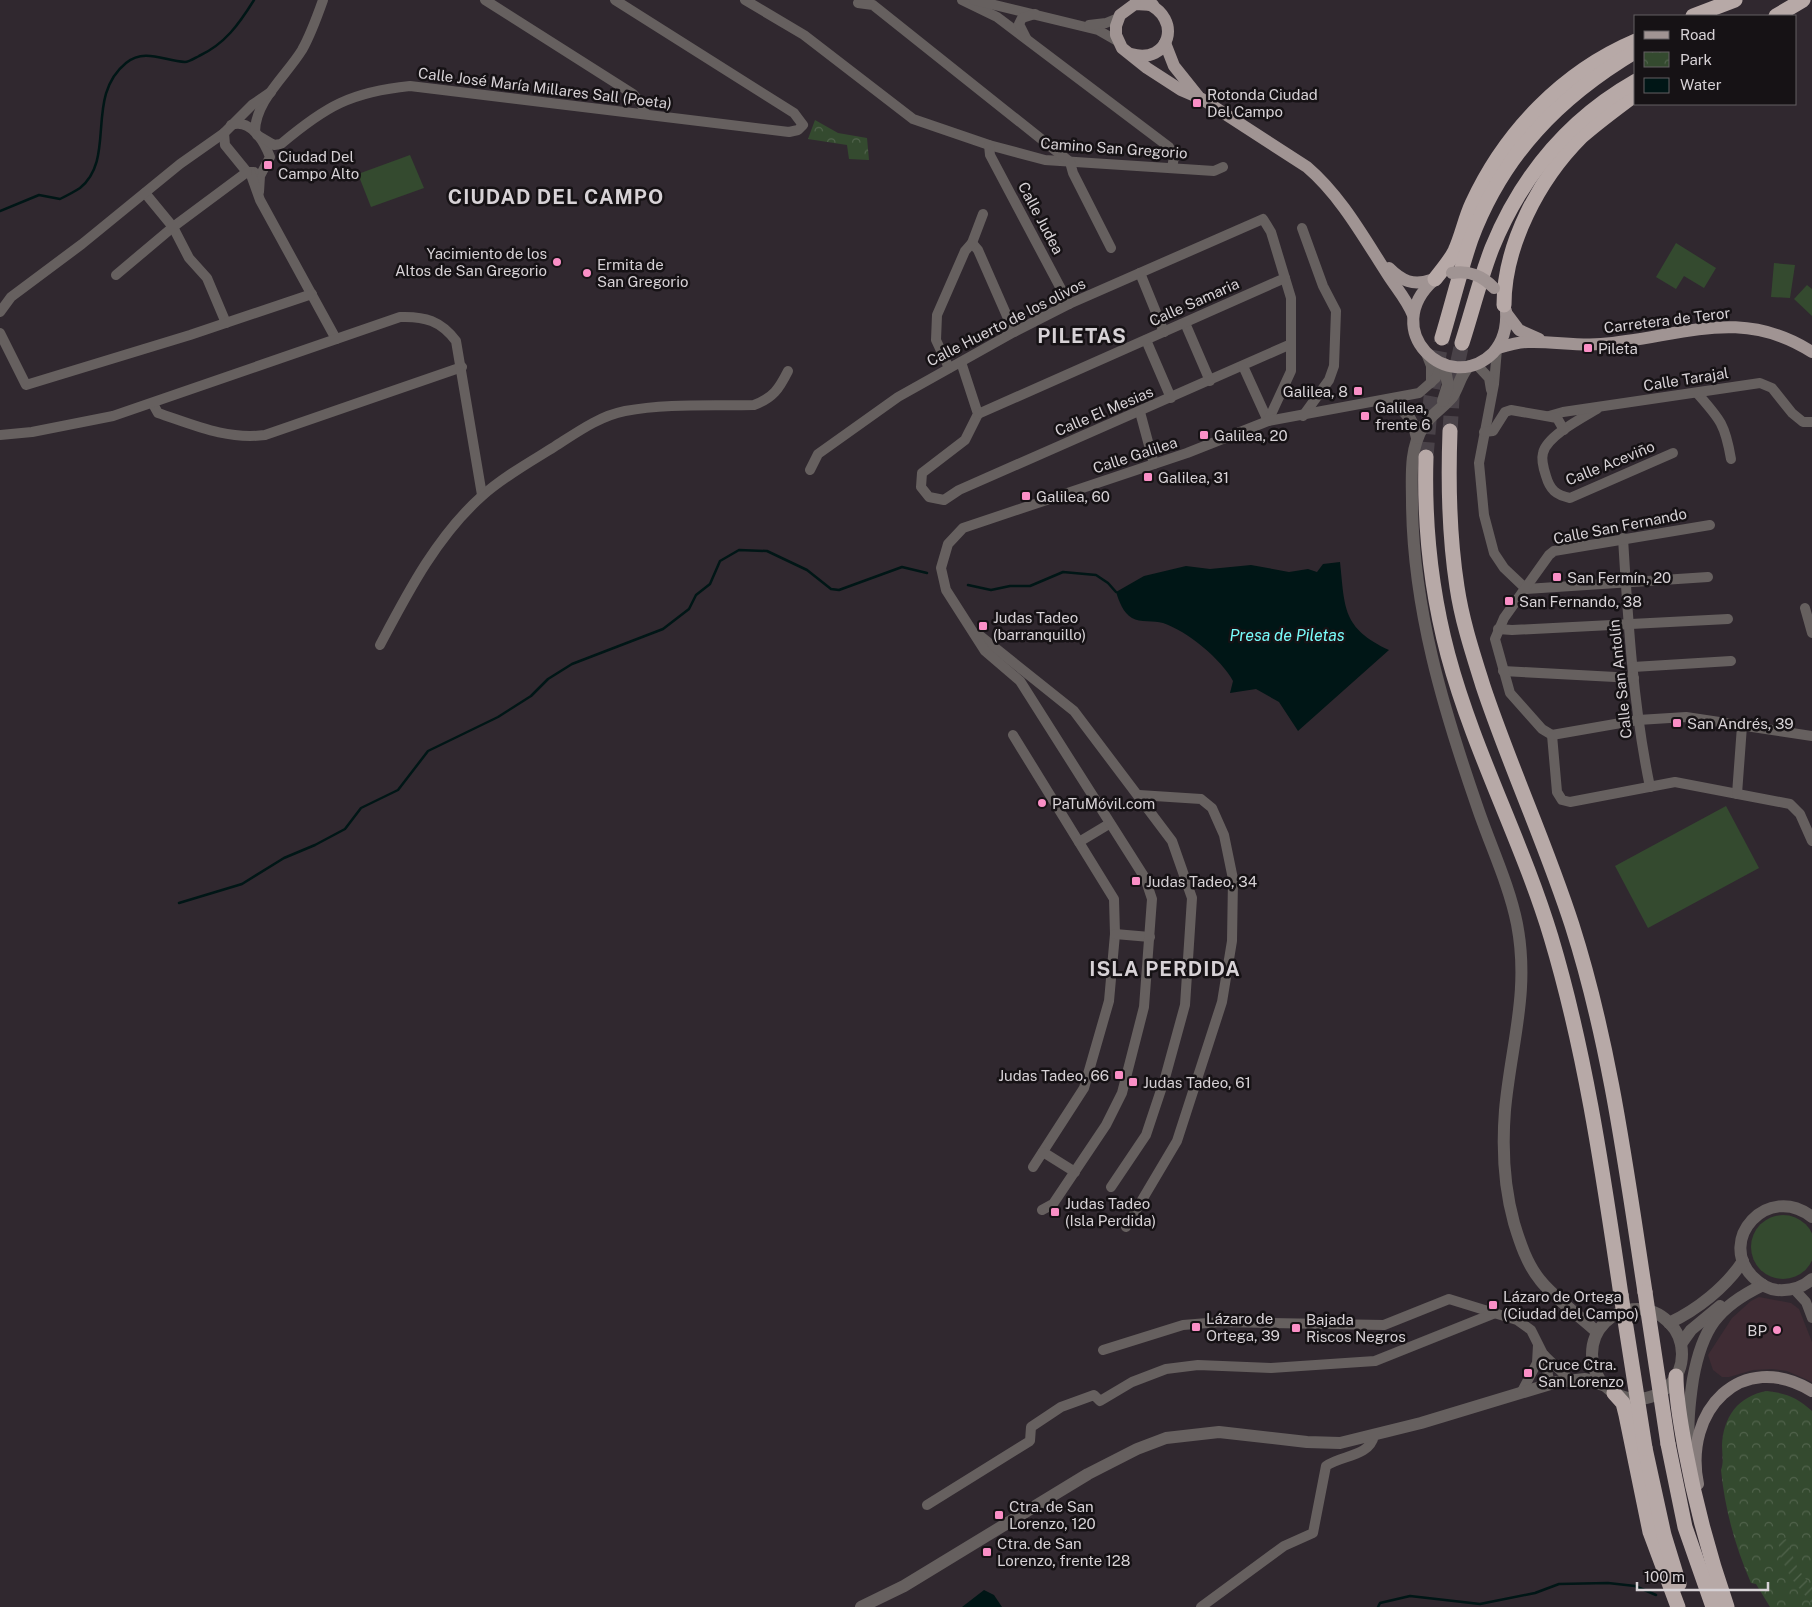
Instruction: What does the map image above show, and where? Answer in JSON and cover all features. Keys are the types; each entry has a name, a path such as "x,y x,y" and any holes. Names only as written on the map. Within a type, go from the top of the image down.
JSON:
{"highway":[{"path":"1696,15 1735,0"},
{"path":"1712,15 1745,0"},
{"path":"1778,15 1803,0"},
{"path":"1434,279 1456,249 1472,204 1490,171 1514,136 1536,109 1568,79 1593,61 1634,41"},
{"path":"1442,338 1471,239 1501,176 1526,141 1548,116 1575,91 1604,70 1634,52"},
{"path":"1462,343 1491,250 1520,190 1542,159 1565,134 1617,92 1634,82"},
{"path":"1505,308 1505,280 1516,243 1526,217 1554,169 1581,138 1634,96"},
{"path":"1450,431 1450,528 1457,588 1471,648 1486,694 1568,915 1592,992 1609,1066 1668,1444 1685,1527 1713,1607"},
{"path":"1426,457 1428,530 1434,584 1448,656 1470,723 1547,925 1570,1003 1586,1074 1645,1448 1664,1535 1688,1607"},
{"path":"1676,1376 1676,1397 1689,1467 1706,1543 1727,1607"},
{"path":"1610,1390 1622,1402 1626,1414 1650,1532 1678,1607"}],"main road":[{"path":"1117,0 1119,16 1116,26 1119,42 1131,54 1147,68 1181,90 1202,99 1307,167 1320,178 1380,260 1408,303 1413,315 1415,334 1425,351 1443,364 1473,365 1488,358 1497,348 1507,323 1505,308"},
{"path":"1139,0 1152,5 1165,17 1168,26 1165,43 1174,66 1202,99"},
{"path":"1119,16 1135,4 1152,5"},
{"path":"1131,54 1147,56 1154,54 1165,43"},
{"path":"1380,260 1396,275 1407,282 1421,283 1452,273 1471,273 1483,278 1494,288 1518,330 1551,343"},
{"path":"1413,315 1416,301 1423,289 1434,279"},
{"name":"Carretera de Teror","path":"1497,348 1526,342 1601,344 1727,326 1759,329 1791,338 1812,352"},
{"path":"1706,1543 1704,1516 1697,1480 1696,1453 1702,1420 1715,1402 1731,1387 1744,1381 1766,1377 1789,1380 1812,1391"}],"street":[{"path":"256,134 258,113 302,50 323,0"},
{"path":"485,0 633,94 642,105 645,114"},
{"name":"Calle José María Millares Sall (Poeta)","path":"256,134 274,145 281,144 324,110 342,101 364,93 410,86 789,132 798,130 803,125 794,113 615,0"},
{"name":"Camino San Gregorio","path":"745,0 804,36 913,120 1030,157 1070,162 1214,171 1223,167"},
{"path":"962,0 982,9 1026,38 1169,147 1174,156 1172,168"},
{"path":"974,0 995,3 1098,30 1119,42"},
{"path":"858,3 873,5 1070,162 1072,173 1111,248"},
{"path":"1026,38 1020,24 1022,18 1036,14"},
{"path":"1080,25 1106,23 1119,16"},
{"path":"271,92 252,105 228,129 225,145 249,172 260,200 336,339"},
{"path":"0,312 11,297 82,244 180,164 239,122 248,126 256,134 267,148 270,157 258,184 260,200"},
{"name":"Calle José María Millares Sall (Poeta)","path":"266,164 276,156 293,134"},
{"path":"1030,157 1037,154 1039,146 1034,134"},
{"name":"Calle Judea","path":"989,145 990,155 1069,304"},
{"path":"116,275 173,227 249,172 256,172 266,164"},
{"path":"144,193 173,227 189,258 207,278 226,323"},
{"path":"949,368 936,340 937,315 965,251 972,243 983,214"},
{"name":"Calle Huerto de los olivos","path":"810,470 818,454 898,397 949,368 1069,304 1263,219 1271,232 1285,278"},
{"path":"1302,228 1323,286 1336,311 1334,366 1329,380 1303,416"},
{"path":"972,243 978,250 1014,332"},
{"path":"1140,273 1164,332"},
{"path":"1268,421 1291,371 1290,298 1285,278"},
{"name":"Calle Samaria","path":"978,414 1285,278"},
{"path":"0,332 26,385 226,323 312,294"},
{"path":"0,435 32,432 104,418 153,404 400,317 419,316 434,320 447,329 456,341 462,367 468,418 482,496"},
{"path":"1185,323 1210,381"},
{"path":"1146,340 1171,398"},
{"name":"Calle El Mesias","path":"978,414 965,440 922,473 921,487 930,497 944,500 959,490 1291,344"},
{"path":"1497,348 1491,400 1479,463 1484,515 1494,553 1504,568 1526,589 1708,577"},
{"path":"1425,351 1431,366 1431,383"},
{"path":"961,362 978,414"},
{"path":"1431,383 1436,378 1443,364"},
{"path":"1440,407 1448,385 1443,364"},
{"path":"1491,400 1489,378 1473,365 1463,374 1451,398 1423,426 1417,438 1412,454 1412,516 1416,565 1426,631 1454,741 1509,896 1517,924 1523,988 1505,1110 1505,1174 1510,1209 1526,1258 1540,1281 1597,1332"},
{"path":"1243,366 1268,421"},
{"path":"153,404 158,413 224,435 245,437 265,435 462,367"},
{"path":"380,645 411,588 441,541 482,496 551,449 602,419 624,411 653,408 754,405 767,400 778,391 788,372"},
{"name":"Calle Galilea","path":"974,631 946,590 940,568 948,544 963,528 1154,464 1268,421 1419,393 1431,383"},
{"name":"Calle Tarajal","path":"1484,432 1493,431 1505,412 1511,410 1549,416 1563,412 1760,383 1772,388 1792,413 1803,422 1812,422"},
{"path":"1697,392 1719,418 1726,432 1731,459"},
{"path":"1388,400 1408,413 1413,422 1417,438"},
{"name":"Calle Aceviño","path":"1600,407 1548,442 1542,453 1543,465 1552,490 1559,496 1570,498 1673,453"},
{"path":"1140,412 1154,464"},
{"path":"1549,416 1560,421 1564,430"},
{"name":"Calle San Fernando","path":"1498,629 1554,550 1710,525"},
{"name":"Calle San Antolín","path":"1623,538 1628,626 1638,720 1650,787"},
{"path":"1806,608 1812,633"},
{"path":"1728,619 1628,626 1498,629 1495,639 1510,693 1542,729 1552,735 1638,720 1696,717 1812,736"},
{"path":"974,631 1074,711 1172,841 1183,867 1192,898 1185,1005 1165,1078 1146,1135 1111,1188"},
{"path":"974,631 985,651 1020,681 1148,885 1152,899 1144,1007 1122,1093 1106,1125 1075,1172 1053,1204 1042,1210"},
{"path":"1503,671 1634,673 1731,661"},
{"path":"1737,794 1742,726"},
{"path":"1013,735 1114,899 1115,934 1109,1001 1084,1088 1033,1167"},
{"path":"1552,735 1557,792 1562,800 1570,802 1675,782 1790,804 1800,814 1812,841"},
{"path":"1126,1227 1178,1141 1222,1002 1232,941 1233,879 1224,835 1212,808 1202,799 1139,795"},
{"path":"1079,842 1109,824"},
{"path":"1115,934 1150,937"},
{"path":"1043,1152 1075,1172"},
{"path":"1810,1213 1792,1206 1777,1206 1763,1210 1751,1220 1744,1232 1741,1246 1743,1261 1749,1273 1761,1284 1773,1289 1794,1289 1810,1281"},
{"path":"1669,1323 1685,1315 1732,1278 1743,1261"},
{"path":"1806,1302 1810,1281"},
{"path":"1681,1344 1691,1330 1732,1296 1761,1284"},
{"path":"1697,1480 1688,1427 1697,1355 1706,1333 1718,1316 1735,1301 1761,1284"},
{"path":"1794,1289 1806,1302 1812,1318"},
{"path":"1103,1350 1184,1325 1220,1322 1384,1325 1449,1299 1517,1320 1531,1330 1558,1381"},
{"path":"1558,1381 1586,1379 1628,1398 1642,1399 1656,1395 1668,1387 1680,1366 1681,1344 1669,1323 1657,1314 1643,1309 1628,1310 1601,1317 1572,1309"},
{"path":"927,1505 1030,1441 1031,1427 1061,1407 1094,1395 1100,1401 1132,1382 1166,1369 1198,1365 1270,1368 1375,1361 1496,1313"},
{"path":"861,1607 904,1586 1088,1474 1137,1449 1166,1438 1219,1432 1307,1442 1340,1443 1374,1436 1558,1381 1589,1366 1597,1332 1614,1315"},
{"path":"1521,1393 1537,1363 1538,1344"},
{"path":"1544,1354 1558,1381"},
{"path":"1592,1355 1598,1377 1610,1390"},
{"path":"1200,1607 1284,1546 1313,1533 1326,1466 1365,1450 1372,1444 1374,1436"}],"shaded area":[{"path":"1759,1297 1791,1303 1799,1309 1812,1342 1812,1382 1787,1371 1772,1369 1753,1370 1729,1377 1722,1377 1713,1370 1708,1355 1732,1318 1751,1301"}],"green space":[{"path":"815,120 838,133 867,138 869,160 849,159 847,145 808,139"},
{"path":"410,155 424,188 371,207 358,174"},
{"path":"1676,243 1716,268 1704,288 1684,276 1676,289 1656,277"},
{"path":"1774,263 1795,265 1790,298 1771,297"},
{"path":"1807,285 1812,289 1812,316 1794,299"},
{"path":"1726,806 1759,868 1648,928 1615,866"},
{"path":"1777,1215 1789,1215 1801,1220 1813,1235 1813,1259 1801,1274 1789,1279 1777,1279 1765,1274 1756,1265 1751,1253 1751,1241 1756,1229 1765,1220"},
{"path":"1767,1391 1791,1397 1812,1411 1812,1607 1770,1607 1756,1584 1751,1583 1740,1555 1728,1514 1721,1470 1725,1426 1729,1417 1740,1403"},
{"path":"1786,1539 1798,1569 1812,1587 1812,1604 1791,1578 1783,1562 1778,1542"}],"water":[{"name":"Presa de Piletas","path":"1340,562 1345,604 1354,625 1374,642 1389,650 1298,731 1279,702 1256,689 1230,693 1233,681 1212,655 1193,639 1172,627 1163,623 1132,618 1124,610 1116,592 1144,576 1186,566 1210,569 1251,565 1289,572 1308,569 1317,572 1323,564"},
{"path":"984,1590 994,1595 1002,1607 962,1607"}],"waterway":[{"path":"0,211 39,195 60,199 80,188 91,175 97,161 106,93 113,77 126,63 140,56 155,56 185,62 192,60 224,39 237,25 254,0"},
{"path":"179,903 242,884 284,858 315,845 345,829 361,808 398,790 428,751 498,717 531,696 548,679 572,664 663,629 689,609 696,595 710,584 720,561 739,550 767,551 807,570 831,589 839,590 902,567 927,573"},
{"path":"968,585 991,590 1010,586 1030,586 1063,572 1096,575 1108,583 1116,592"},
{"path":"1378,1607 1380,1603 1410,1596 1480,1604 1535,1593 1559,1584 1608,1583 1635,1586 1656,1595"}],"tunnel":[{"path":"1426,457 1431,397 1442,338"},
{"path":"1450,431 1453,383 1462,343"}],"place":[{"name":"Rotonda Ciudad Del Campo","path":"1197,103"},
{"name":"Ciudad Del Campo Alto","path":"268,165"},
{"name":"Yacimiento de los Altos de San Gregorio","path":"557,262"},
{"name":"Ermita de San Gregorio","path":"587,273"},
{"name":"Pileta","path":"1588,348"},
{"name":"Galilea, 8","path":"1358,391"},
{"name":"Galilea, frente 6","path":"1365,416"},
{"name":"Galilea, 20","path":"1204,435"},
{"name":"Galilea, 31","path":"1148,477"},
{"name":"Galilea, 60","path":"1026,496"},
{"name":"San Fermín, 20","path":"1557,577"},
{"name":"San Fernando, 38","path":"1509,601"},
{"name":"Judas Tadeo (barranquillo)","path":"983,626"},
{"name":"San Andrés, 39","path":"1677,723"},
{"name":"PaTuMóvil.com","path":"1042,803"},
{"name":"Judas Tadeo, 34","path":"1136,881"},
{"name":"Judas Tadeo, 66","path":"1119,1075"},
{"name":"Judas Tadeo, 61","path":"1133,1082"},
{"name":"Judas Tadeo (Isla Perdida)","path":"1055,1212"},
{"name":"Lázaro de Ortega (Ciudad del Campo)","path":"1493,1305"},
{"name":"Lázaro de Ortega, 39","path":"1196,1327"},
{"name":"Bajada Riscos Negros","path":"1296,1328"},
{"name":"BP","path":"1777,1330"},
{"name":"Cruce Ctra. San Lorenzo","path":"1528,1373"},
{"name":"Ctra. de San Lorenzo, 120","path":"999,1515"},
{"name":"Ctra. de San Lorenzo, frente 128","path":"987,1552"}],"district":[{"name":"CIUDAD DEL CAMPO","path":"556,197"},
{"name":"PILETAS","path":"1082,336"},
{"name":"ISLA PERDIDA","path":"1165,969"}]}
